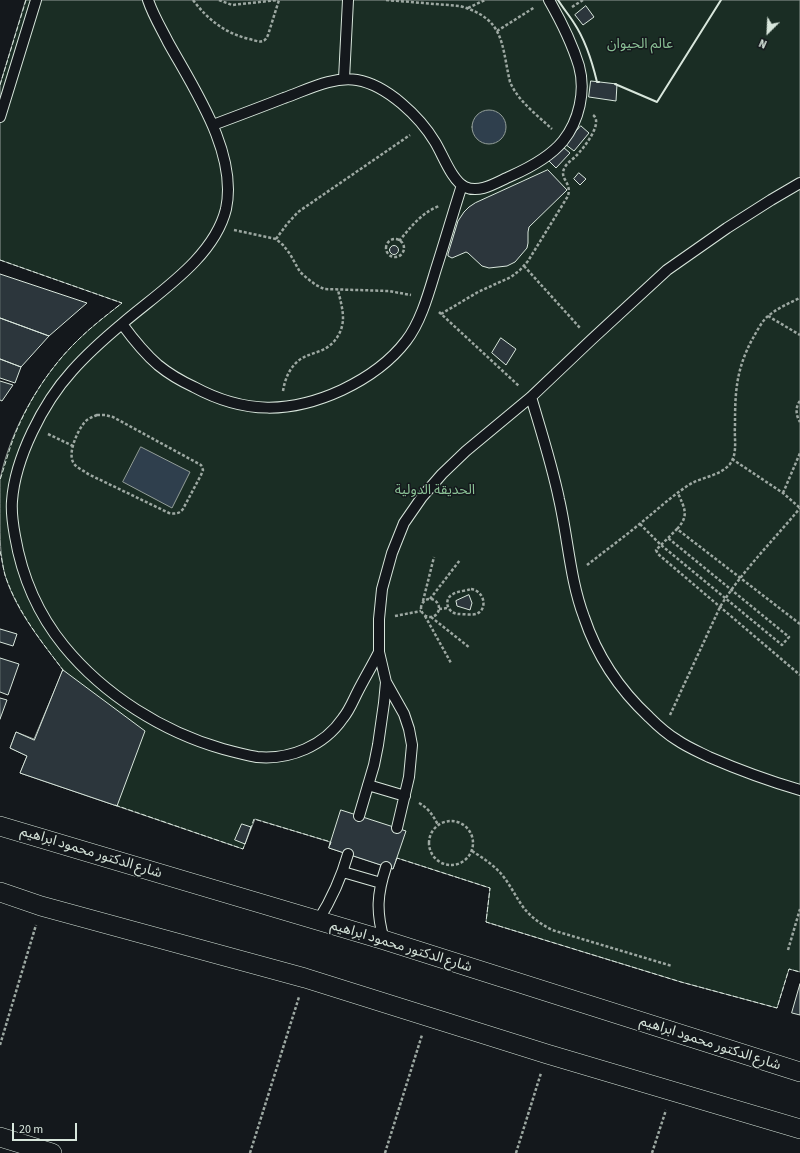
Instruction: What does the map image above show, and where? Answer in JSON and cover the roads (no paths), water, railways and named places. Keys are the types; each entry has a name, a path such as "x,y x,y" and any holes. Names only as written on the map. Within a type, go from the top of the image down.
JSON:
{"street":[{"name":"شارع الدكتور محمود ابراهيم","path":"0,826 384,940 800,1072"},
{"path":"0,892 41,906 306,978 547,1054 800,1129"},
{"path":"0,1137 52,1153"}],"lane":[{"path":"0,117 36,0"},
{"path":"148,0 159,24 213,125 225,162 227,178 226,206 219,227 212,241 203,253 192,265 122,324 71,372 52,397 34,428 21,460 15,481 12,503 13,527 24,574 42,615 54,633 66,649 106,687 132,707 161,724 212,745 251,756 280,757 307,749 321,741 343,718 379,652"},
{"path":"344,79 348,0"},
{"path":"213,125 323,83 344,79 369,83 396,99 424,126 435,141 455,178 462,185 467,188 480,189 501,181 542,159 564,140 574,122 581,95 582,81 580,68 573,48 544,2"},
{"path":"397,828 409,777 412,745 404,714 386,682 379,652 379,619 382,589 392,553 404,524 422,496 442,474 466,451 531,398 667,270 734,224 800,183"},
{"path":"122,324 142,350 159,366 177,378 219,399 238,405 269,408 308,403 331,395 353,385 372,372 391,358 406,341 418,320 426,301 462,185"},
{"path":"531,398 549,458 559,500 576,592 593,641 605,664 620,686 662,730 678,741 725,764 763,779 800,790"},
{"path":"359,816 378,744 386,682"},
{"path":"368,785 405,796"},
{"path":"318,921 343,872 348,854"},
{"path":"384,940 378,912 381,884 386,867"},
{"path":"343,872 381,884"}],"water":[{"path":"486,110 492,110 501,115 505,121 505,133 501,139 492,144 486,144 477,139 472,130 472,124 477,115"},
{"path":"141,447 190,472 172,508 123,482"}],"park label":[{"name":"عالم الحيوان","path":"640,45"},
{"name":"الحديقة الدولية","path":"435,491"}]}
